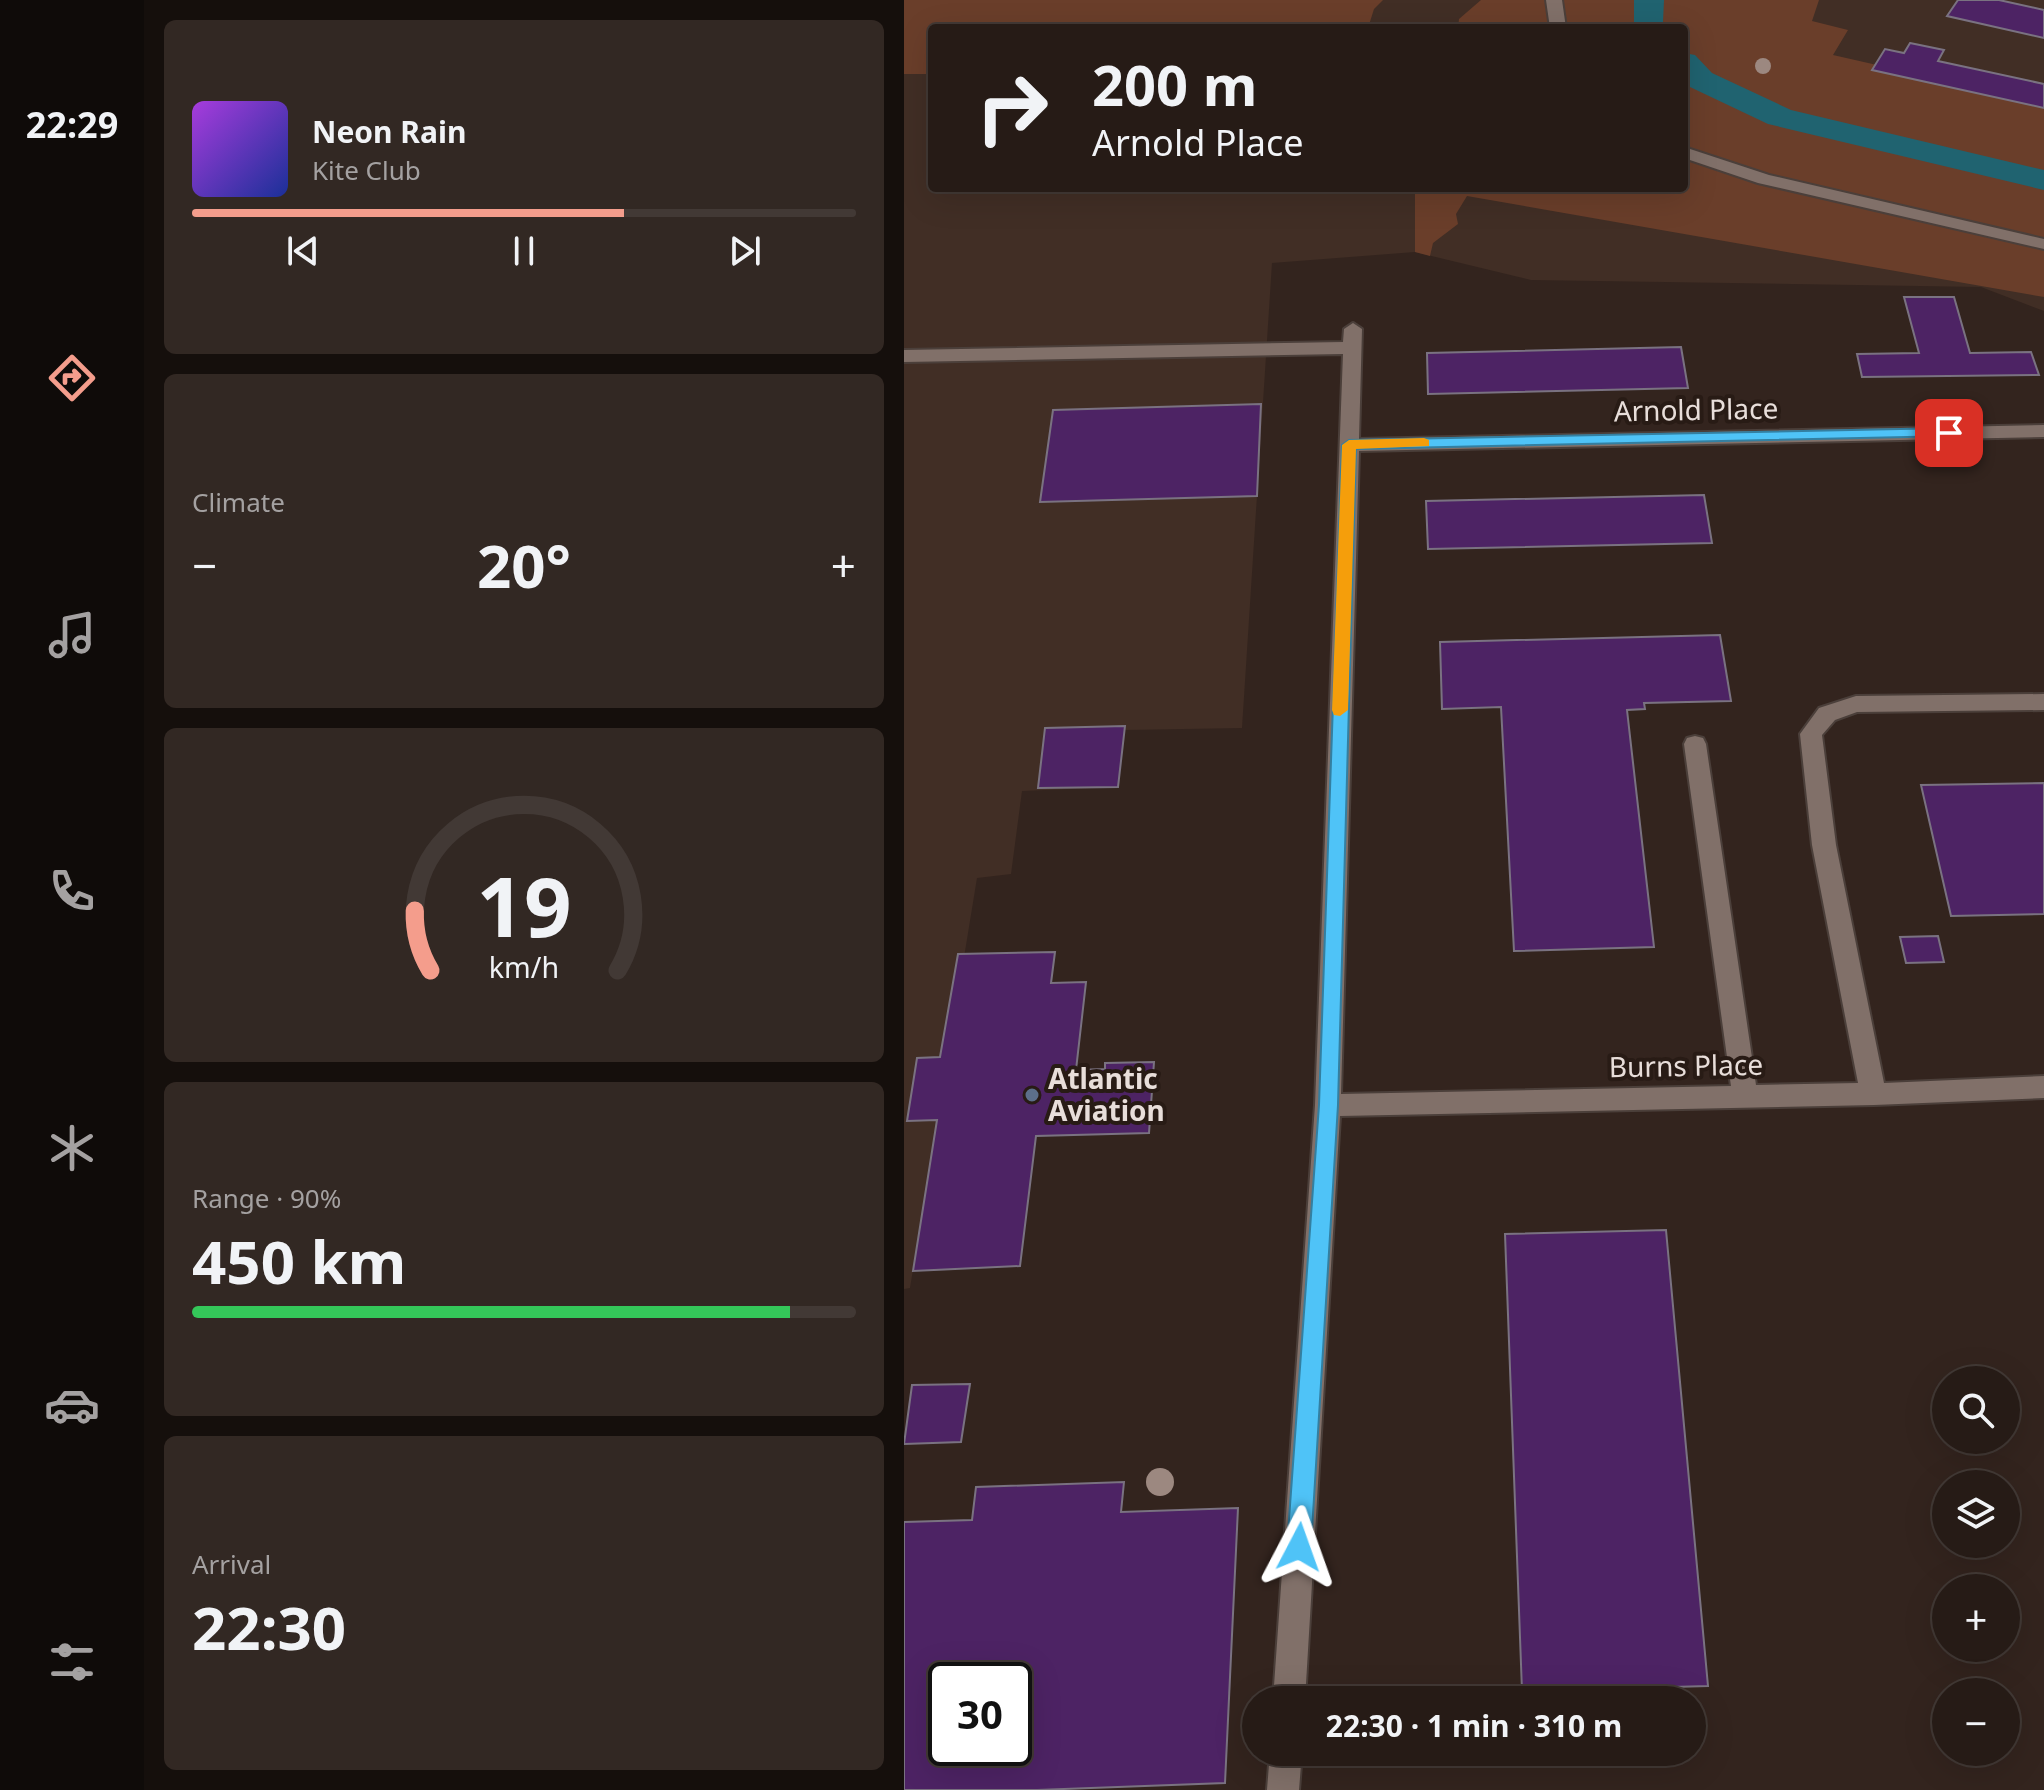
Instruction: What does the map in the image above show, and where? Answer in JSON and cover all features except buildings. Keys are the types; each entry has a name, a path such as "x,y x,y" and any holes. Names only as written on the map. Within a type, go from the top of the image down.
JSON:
{"street":[{"path":"1554,0 1557,24"},
{"path":"1688,153 1764,179 2044,244"},
{"path":"904,356 1353,339 1328,1105 1290,1686"},
{"name":"Arnold Place","path":"1349,445 2044,431"},
{"path":"1874,1094 1863,1055 1824,845 1811,734 1827,714 1856,704 2044,702"},
{"path":"1695,744 1745,1096"},
{"name":"Burns Place","path":"1328,1105 1874,1094 2044,1087"},
{"path":"1283,1790 1285,1766"}],"shaded area":[{"path":"904,0 2044,0 2044,311 1981,287 1531,280 1415,252 1272,263 1242,728 1125,730 1118,787 1022,791 1011,874 977,878 910,1288 904,1289"},
{"path":"904,0 1383,0 1374,9 1369,24 928,24 928,74 904,74"},
{"path":"1481,0 1819,0 1812,21 1848,30 1833,55 2044,103 2044,297 1467,196 1456,214 1458,224 1433,243 1430,256 1415,252 1415,192 1688,192 1688,24 1458,24 1459,19"}],"waterway":[{"path":"1647,24 1649,0"},
{"path":"1688,66 1701,80 1780,117 2044,180"}],"slow traffic":[{"path":"1340,710 1349,445 1424,443"}],"place":[{"name":"Atlantic Aviation","path":"1032,1095"}],"route":[{"path":"1299,1547 1328,1105 1349,445 1949,433"}]}
